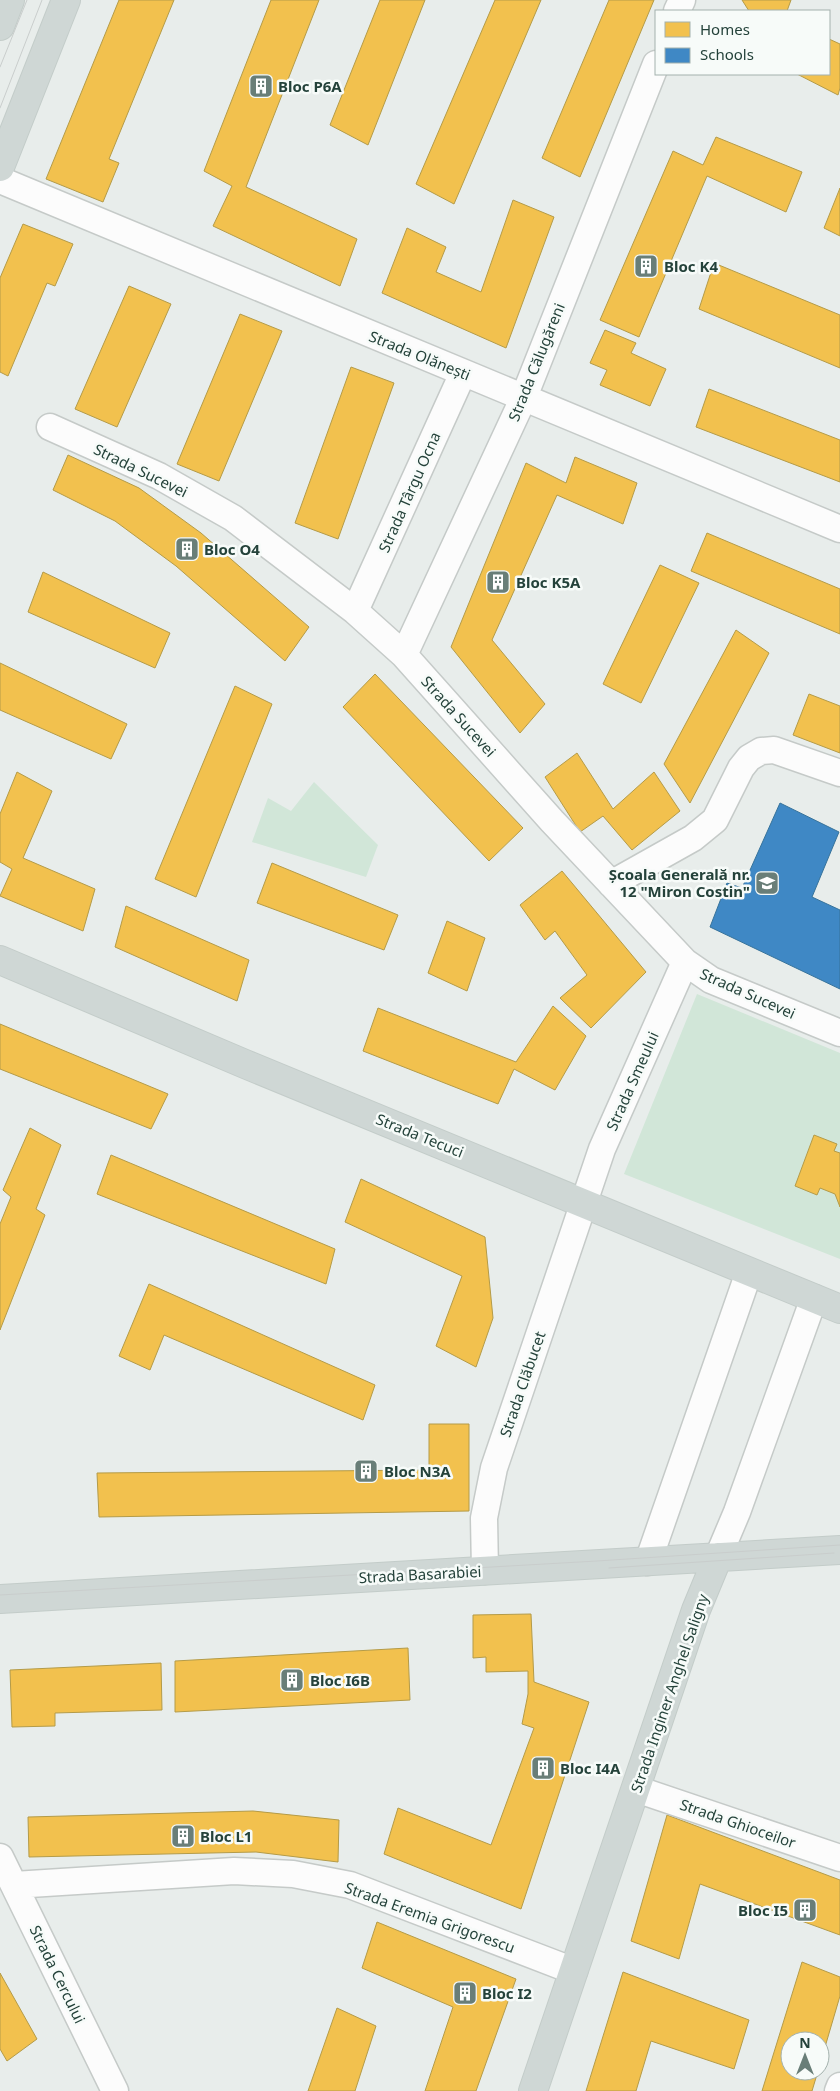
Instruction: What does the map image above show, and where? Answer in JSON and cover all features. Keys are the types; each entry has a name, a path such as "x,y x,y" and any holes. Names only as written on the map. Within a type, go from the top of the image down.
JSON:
{"main road":[{"path":"0,26 10,0"},
{"path":"0,167 66,0"},
{"name":"Strada Tecuci","path":"0,960 245,1064 840,1309"},
{"name":"Strada Basarabiei","path":"0,1599 840,1550"},
{"name":"Strada Inginer Anghel Saligny","path":"533,2091 696,1610 718,1557"}],"street":[{"name":"Strada Călugăreni","path":"404,655 524,397 655,67"},
{"name":"Strada Olănești","path":"0,180 840,529"},
{"name":"Strada Târgu Ocna","path":"355,611 463,373"},
{"name":"Strada Sucevei","path":"50,427 160,476 233,518 355,611 404,655 552,821 685,962 711,980 840,1033"},
{"path":"611,884 692,838 715,820 741,768 749,758 761,751 774,750 840,773"},
{"name":"Strada Smeului","path":"584,1202 602,1149 685,962"},
{"name":"Strada Clăbucet","path":"485,1571 484,1518 494,1468 584,1202"},
{"path":"648,1562 748,1272"},
{"name":"Strada Inginer Anghel Saligny","path":"718,1557 740,1503 814,1298"},
{"name":"Strada Ghioceilor","path":"636,1789 840,1858"},
{"name":"Strada Cercului","path":"0,1857 115,2091"},
{"name":"Strada Eremia Grigorescu","path":"14,1885 234,1871 293,1874 350,1885 574,1971"},
{"path":"838,2091 840,2086"}],"green space":[{"path":"314,782 378,845 366,877 252,842 268,798 291,811"},
{"path":"697,994 840,1053 840,1259 624,1174"}],"building: Homes":[{"path":"119,0 174,0 109,159 119,163 103,202 46,179"},
{"name":"Bloc P6A","path":"271,0 319,0 246,187 357,239 340,286 213,226 232,186 204,171"},
{"path":"380,0 425,0 368,145 330,125"},
{"path":"495,0 541,0 454,204 416,184"},
{"path":"609,0 654,0 580,177 542,158"},
{"path":"742,0 791,0 787,10 748,10"},
{"path":"830,39 840,44 840,88 838,95 799,75 830,75"},
{"name":"Bloc K4","path":"716,137 802,172 786,212 707,176 639,337 600,320 673,151 703,165"},
{"path":"840,188 840,236 824,228"},
{"path":"513,200 554,217 506,348 382,293 407,228 446,247 436,272 481,292"},
{"path":"23,224 73,244 55,286 47,283 8,376 0,372 0,278"},
{"path":"714,263 840,315 840,368 699,309"},
{"path":"129,286 171,304 117,427 75,409"},
{"path":"240,314 282,331 219,481 177,464"},
{"path":"605,330 636,343 631,353 666,369 650,406 600,385 607,370 590,363"},
{"path":"351,367 394,383 338,539 295,523"},
{"path":"709,389 840,440 840,482 696,427"},
{"name":"Bloc O4","path":"68,455 139,488 201,533 309,627 285,661 176,566 115,521 53,490"},
{"name":"Bloc K5A","path":"575,457 637,483 623,524 557,495 492,640 545,704 520,733 451,647 526,463 566,483"},
{"path":"707,533 840,589 840,634 691,571"},
{"path":"660,565 699,583 641,703 603,684"},
{"path":"43,572 170,633 155,668 28,612"},
{"path":"736,630 769,653 690,803 664,764"},
{"path":"0,663 127,724 111,759 0,710"},
{"path":"375,674 523,828 489,861 343,707"},
{"path":"235,686 272,704 196,897 155,879"},
{"path":"809,694 840,706 840,753 793,735"},
{"path":"577,753 613,809 654,772 680,811 632,850 603,816 580,832 545,777"},
{"path":"17,772 52,791 23,858 95,889 83,931 0,896 12,869 0,862 0,814"},
{"path":"272,863 398,915 384,950 257,903"},
{"path":"562,871 646,972 591,1028 560,998 587,975 555,931 545,940 520,905"},
{"path":"126,906 249,960 237,1001 115,947"},
{"path":"447,921 485,938 467,991 428,973"},
{"path":"553,1006 586,1036 555,1090 514,1069 498,1104 363,1051 378,1008 516,1062"},
{"path":"0,1024 168,1094 151,1129 0,1069"},
{"path":"30,1128 61,1145 36,1209 45,1215 0,1330 0,1224 11,1197 3,1190"},
{"path":"814,1135 837,1144 834,1151 840,1153 840,1207 835,1194 820,1188 817,1195 795,1186"},
{"path":"111,1155 335,1249 326,1284 97,1194"},
{"path":"361,1179 485,1237 493,1318 476,1367 436,1346 462,1276 345,1222"},
{"path":"149,1284 375,1385 363,1420 164,1335 150,1370 119,1356"},
{"name":"Bloc N3A","path":"429,1424 469,1424 469,1511 99,1517 97,1473 429,1470"},
{"name":"Bloc I4A","path":"531,1614 534,1682 589,1702 521,1909 384,1854 398,1808 491,1845 534,1728 522,1724 528,1694 528,1671 486,1672 486,1657 473,1658 473,1615"},
{"name":"Bloc I6B","path":"408,1648 410,1700 175,1712 175,1661"},
{"path":"161,1663 162,1710 55,1713 55,1726 12,1727 10,1670"},
{"name":"Bloc L1","path":"253,1811 339,1820 338,1862 256,1852 29,1857 28,1817"},
{"name":"Bloc I5","path":"667,1815 840,1880 840,1935 700,1884 679,1959 631,1941"},
{"name":"Bloc I2","path":"377,1922 516,1979 476,2091 425,2091 453,2007 362,1968"},
{"path":"802,1962 840,1977 840,1996 830,2031 781,2031"},
{"path":"623,1972 749,2020 734,2069 651,2041 636,2091 586,2091"},
{"path":"0,1973 37,2039 7,2061 0,2049"},
{"path":"337,2008 376,2026 355,2091 308,2091"},
{"path":"780,2033 780,2081 815,2081 812,2091 762,2091"}],"building: Schools":[{"path":"780,803 839,832 812,897 840,910 840,989 710,927 727,883 742,888"}],"tram line":[{"path":"0,67 27,0"},
{"path":"0,108 42,0"},
{"path":"0,1595 597,1561 840,1545"},
{"path":"609,1568 834,1553"}],"place":[{"name":"Bloc P6A","path":"261,86"},
{"name":"Bloc K4","path":"646,266"},
{"name":"Bloc O4","path":"187,549"},
{"name":"Bloc K5A","path":"498,582"},
{"name":"Școala Generală nr. 12 \"Miron Costin\"","path":"767,883"},
{"name":"Bloc N3A","path":"366,1471"},
{"name":"Bloc I6B","path":"292,1680"},
{"name":"Bloc I4A","path":"543,1768"},
{"name":"Bloc L1","path":"183,1836"},
{"name":"Bloc I5","path":"805,1910"},
{"name":"Bloc I2","path":"465,1993"}]}
